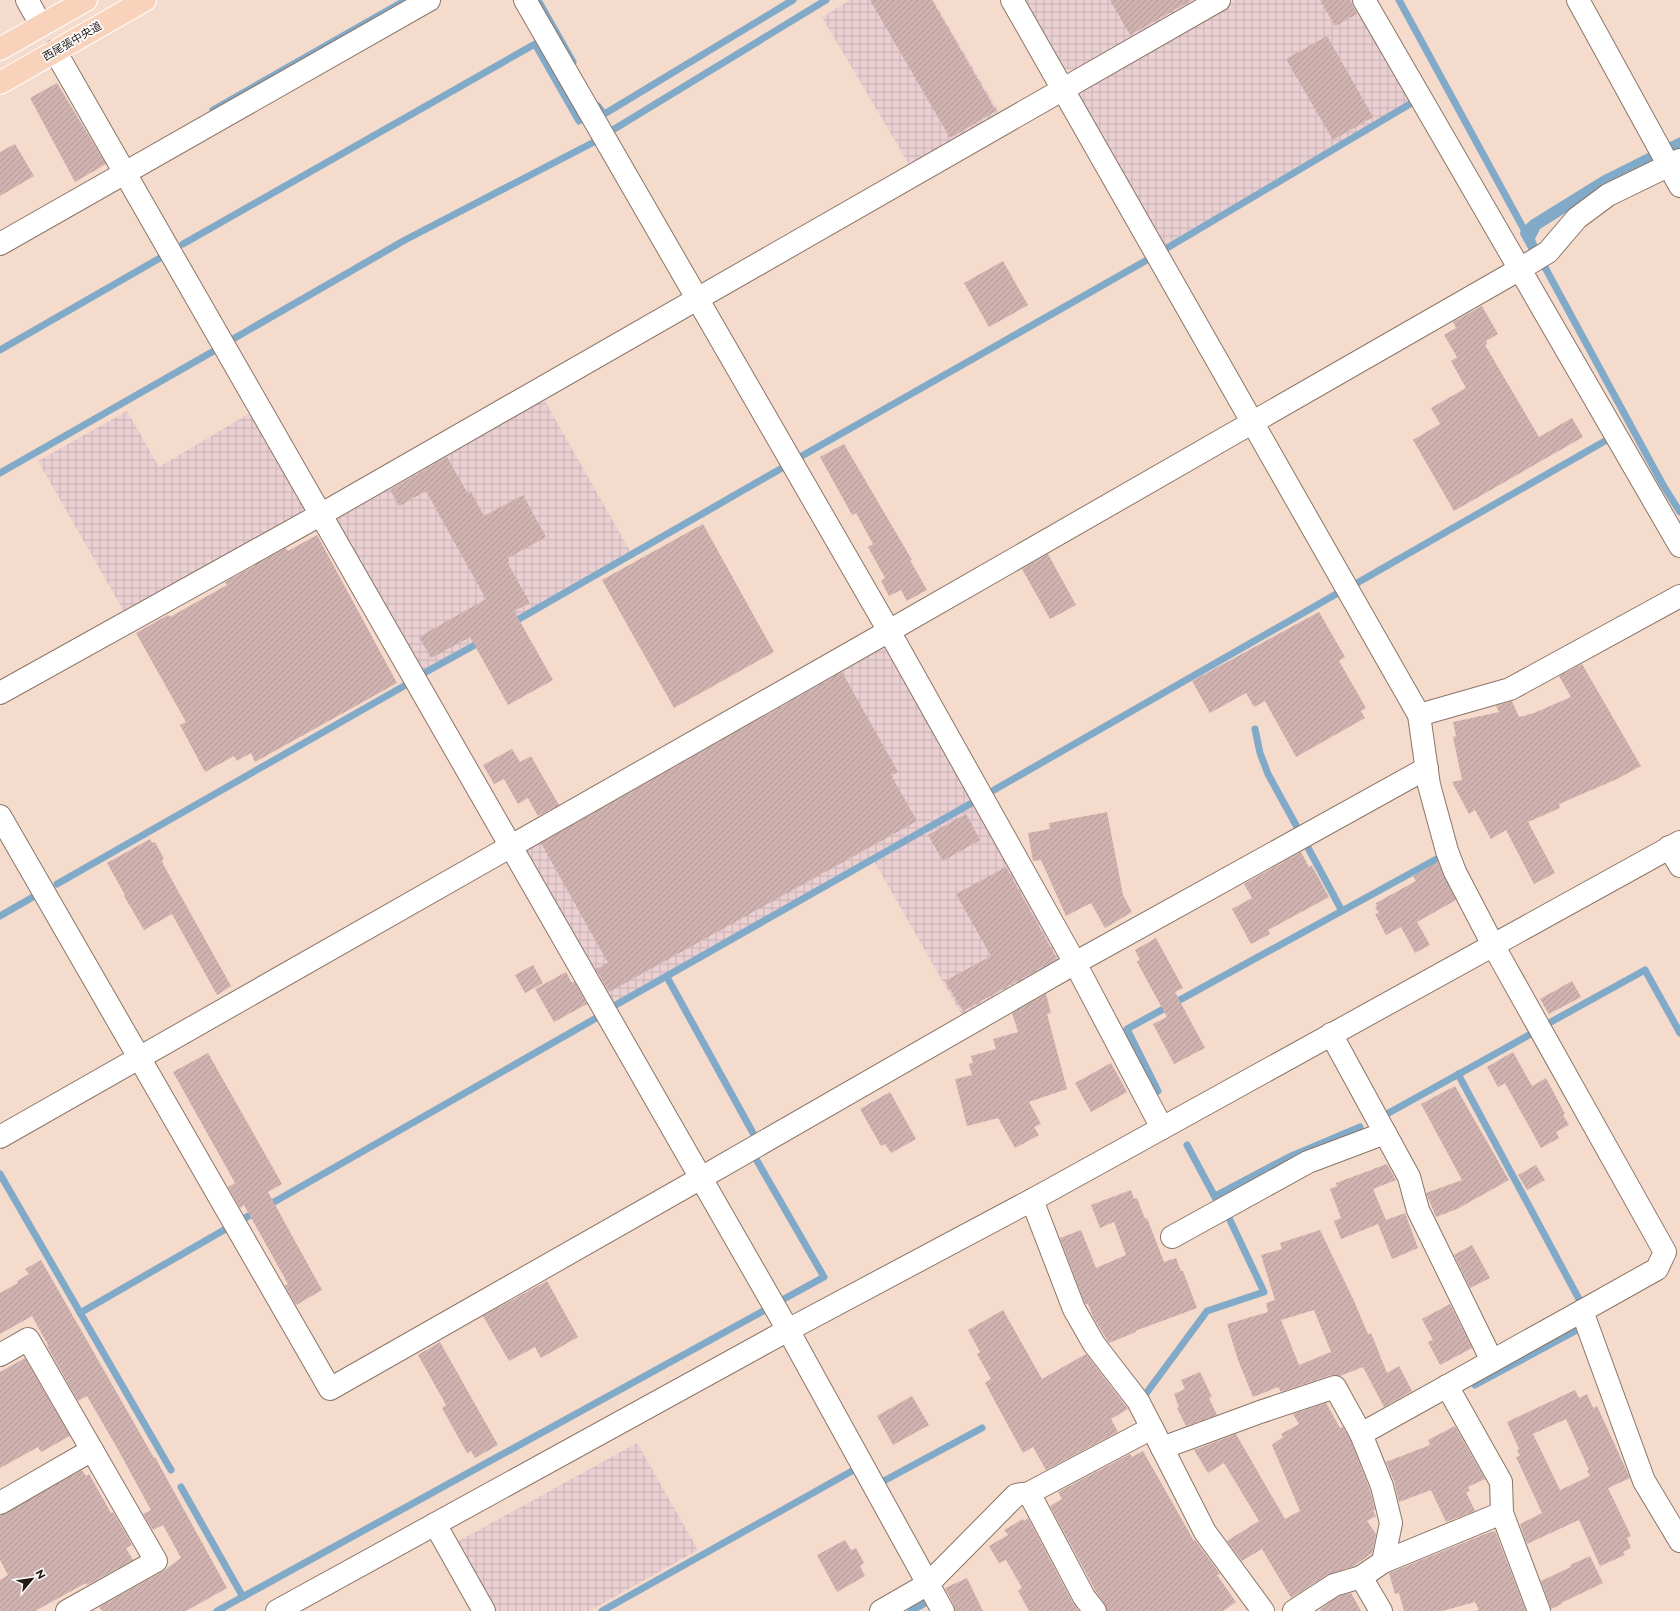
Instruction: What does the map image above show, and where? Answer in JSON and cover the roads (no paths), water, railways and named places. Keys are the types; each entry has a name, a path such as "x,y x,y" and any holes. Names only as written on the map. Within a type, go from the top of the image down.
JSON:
{"main road":[{"path":"0,49 86,0"},
{"name":"西尾張中央道","path":"0,83 145,0"}],"street":[{"path":"27,0 42,25"},
{"path":"0,244 429,0"},
{"path":"525,0 889,631 1075,963 1162,1128"},
{"path":"1012,0 1419,715 1429,785 1447,851 1455,872 1493,945 1665,1252 1657,1269 1361,1434"},
{"path":"0,693 320,515 1219,0"},
{"path":"1364,0 1532,262 1680,546"},
{"path":"1578,0 1668,157 1680,186"},
{"path":"55,52 788,1330 943,1611"},
{"path":"0,1137 889,631 1532,262 1577,218 1608,195 1668,157"},
{"path":"1419,715 1510,689 1680,596"},
{"path":"0,816 330,1389 1075,963 1427,768"},
{"path":"277,1611 788,1330 1032,1200 1675,845 1680,866"},
{"path":"1331,1034 1409,1177 1418,1210 1492,1361"},
{"path":"1172,1238 1308,1162 1385,1133"},
{"path":"1032,1200 1074,1310 1094,1344 1138,1401 1205,1532 1263,1611"},
{"path":"1582,1311 1644,1481 1680,1541"},
{"path":"0,1355 28,1339 156,1561 68,1611"},
{"path":"1162,1448 1336,1386 1361,1434 1382,1486 1390,1524 1383,1562"},
{"path":"1447,1386 1502,1482 1502,1513 1539,1611"},
{"path":"882,1611 928,1584 1016,1495 1029,1493 1152,1428"},
{"path":"0,1503 92,1450"},
{"path":"1029,1493 1084,1597 1095,1611"},
{"path":"1294,1611 1334,1585 1361,1577 1383,1562 1502,1513"},
{"path":"435,1524 484,1611"},
{"path":"1361,1577 1380,1611"}],"water":[{"path":"1680,137 1680,150 1603,189 1540,229 1535,239 1540,251 1532,256 1520,234 1521,229 1531,220 1602,176"}],"waterway":[{"path":"213,110 406,0"},
{"path":"538,0 573,62"},
{"path":"598,106 602,112 606,113 793,0"},
{"path":"611,131 826,0"},
{"path":"1399,0 1527,235"},
{"path":"183,244 535,44 579,121"},
{"path":"1167,248 1410,104"},
{"path":"233,339 405,240 594,142"},
{"path":"0,350 160,258"},
{"path":"800,457 1147,260"},
{"path":"1541,260 1663,485 1680,512"},
{"path":"0,473 212,352"},
{"path":"1357,583 1605,441"},
{"path":"512,623 782,468"},
{"path":"994,790 1338,593"},
{"path":"426,672 482,641"},
{"path":"57,884 404,686"},
{"path":"1255,729 1260,753 1268,774 1297,827"},
{"path":"614,1006 970,804"},
{"path":"1306,844 1342,911"},
{"path":"1158,1091 1127,1029 1442,856"},
{"path":"0,916 33,897"},
{"path":"1549,1023 1645,970 1680,1033"},
{"path":"667,977 753,1133"},
{"path":"267,1206 598,1017"},
{"path":"1385,1115 1529,1035"},
{"path":"1458,1074 1579,1299"},
{"path":"1215,1196 1289,1157 1360,1127"},
{"path":"1187,1145 1216,1199"},
{"path":"756,1159 824,1277 782,1300"},
{"path":"0,1174 171,1470"},
{"path":"245,1218 257,1211"},
{"path":"1142,1399 1207,1311 1264,1292 1229,1218"},
{"path":"80,1313 224,1230"},
{"path":"217,1611 765,1310"},
{"path":"1475,1385 1577,1330"},
{"path":"880,1483 982,1428"},
{"path":"602,1611 852,1471"},
{"path":"181,1487 243,1597"},
{"path":"911,1611 927,1602"}]}
